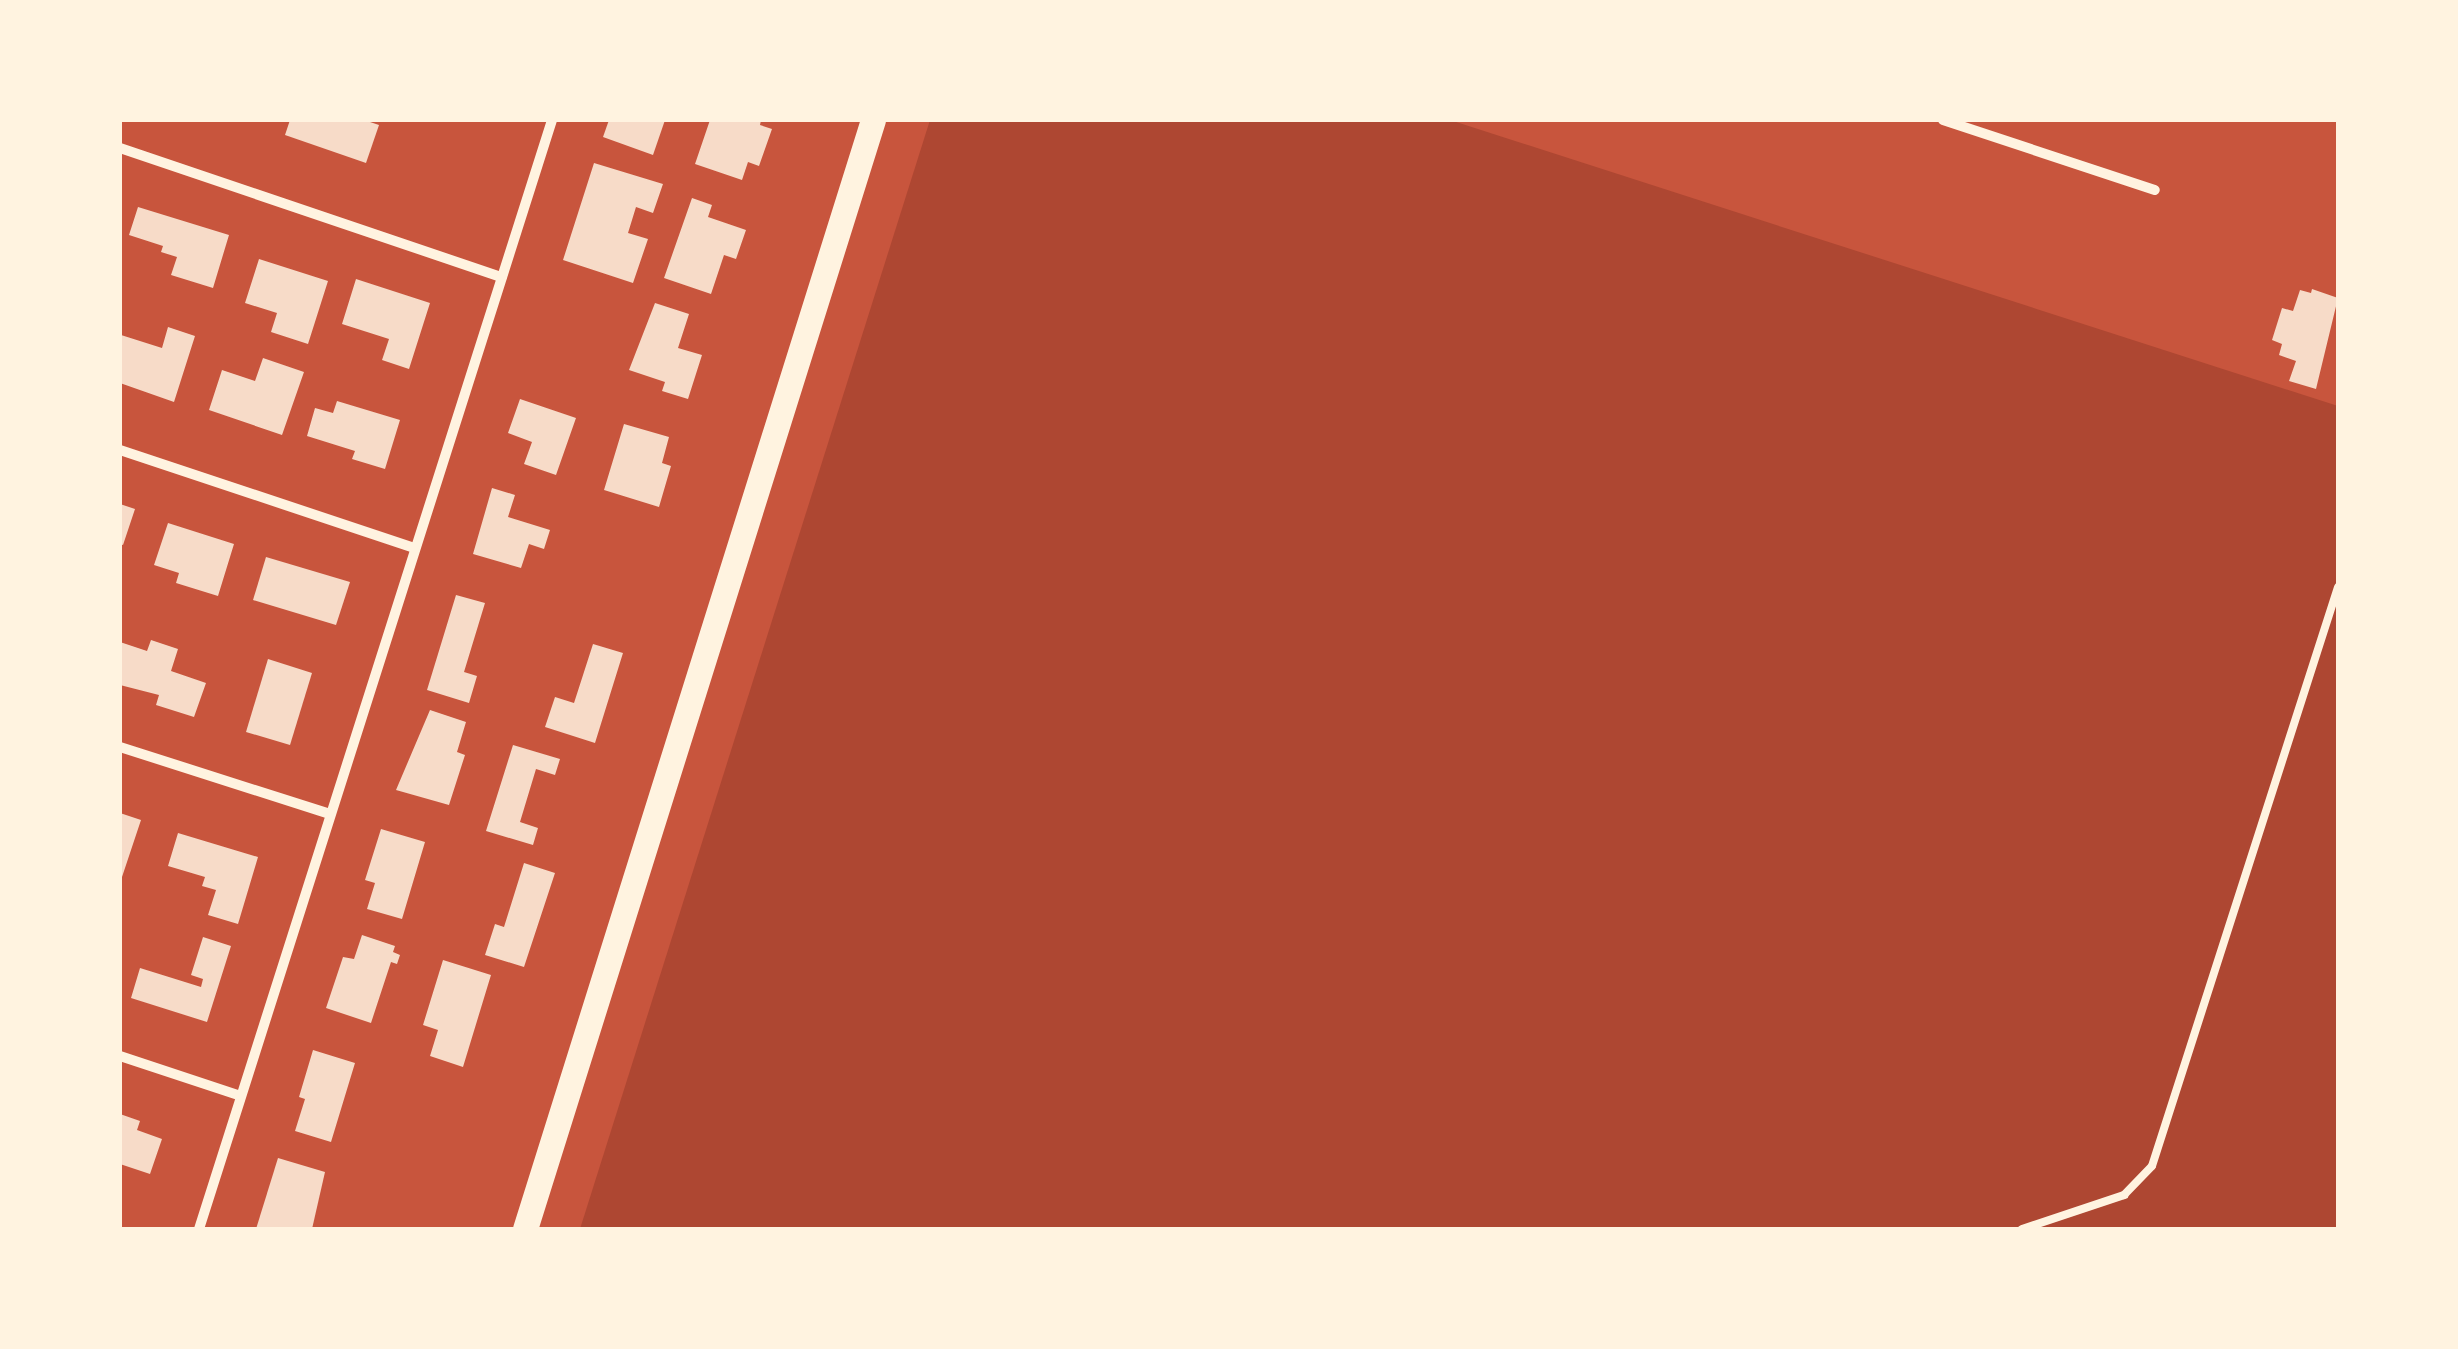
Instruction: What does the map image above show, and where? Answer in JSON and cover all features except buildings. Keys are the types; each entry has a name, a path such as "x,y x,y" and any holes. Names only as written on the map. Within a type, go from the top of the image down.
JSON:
{"main road":[{"path":"525,1229 873,120"}],"street":[{"path":"198,1229 552,120"},
{"path":"1943,120 2155,190"},
{"path":"120,148 502,277"},
{"path":"120,450 415,548"},
{"path":"120,746 330,814"},
{"path":"120,1056 241,1096"}],"lane":[{"path":"2022,1229 2124,1195 2152,1166 2338,587"}],"shaded area":[{"path":"930,120 1450,120 2338,406 2338,1229 580,1229"}]}
